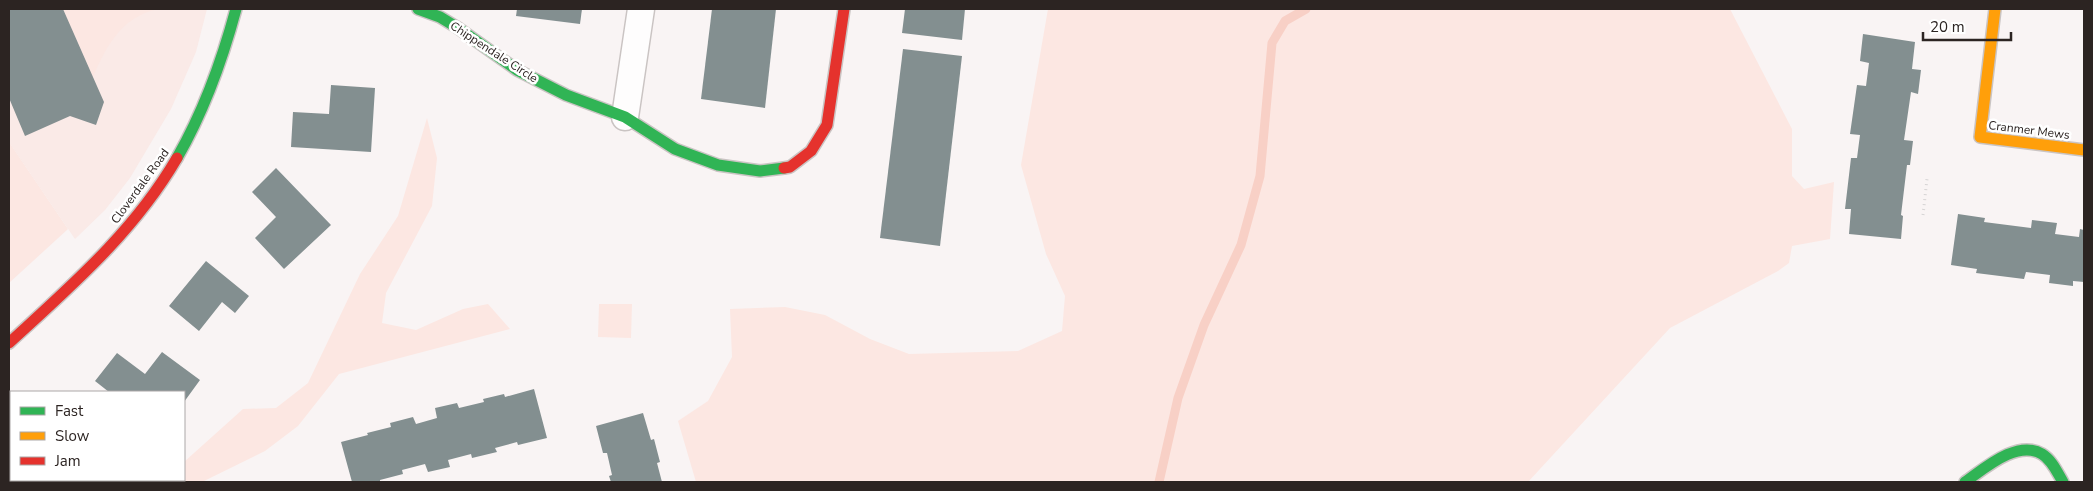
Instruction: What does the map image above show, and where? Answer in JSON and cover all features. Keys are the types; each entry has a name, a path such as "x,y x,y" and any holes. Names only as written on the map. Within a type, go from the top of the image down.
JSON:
{"street":[{"name":"Cloverdale Road","path":"9,343 104,255 145,207 180,154 209,96 230,36 236,9"},
{"path":"626,117 641,9"},
{"name":"Chippendale Circle","path":"433,12 517,70 566,95 626,117 675,149 718,165 760,171 790,167 811,151 827,125 844,9"},
{"name":"Cranmer Mews","path":"1995,9 1980,137 2084,150"},
{"path":"1965,482 2006,454 2020,450 2032,450 2042,453 2056,465 2063,482"}],"path":[{"path":"1923,215 1927,180"}],"shaded area":[{"path":"9,9 207,9 196,52 171,109 130,178 105,210 75,239 9,142"},
{"path":"63,9 157,9 144,13 134,19 117,34 104,54 93,77"},
{"path":"1048,9 1730,9 1792,129 1792,176 1804,189 1834,182 1830,239 1792,246 1789,263 1778,271 1670,328 1528,482 696,482 678,421 708,401 732,357 730,309 785,307 825,315 870,339 909,354 1018,351 1062,331 1065,296 1046,254 1021,165"},
{"path":"427,118 437,158 432,206 386,293 382,323 416,330 463,309 488,304 510,329 339,374 298,426 265,451 202,482 161,482 185,481 185,461 243,409 276,408 308,383 360,274 398,216"},
{"path":"9,142 68,229 9,283"},
{"path":"599,304 632,304 631,338 598,337"}],"building":[{"path":"9,9 63,9 104,102 96,125 70,116 25,136 9,98"},
{"path":"517,9 582,9 580,24 516,16"},
{"path":"712,9 776,9 765,108 701,99"},
{"path":"905,9 965,9 962,40 902,33"},
{"path":"1863,34 1915,42 1912,69 1921,70 1918,94 1911,92 1904,140 1913,141 1910,165 1907,165 1901,215 1903,216 1901,239 1849,234 1851,209 1845,209 1851,158 1857,158 1860,135 1850,134 1857,85 1866,86 1869,63 1860,61"},
{"path":"903,49 962,56 940,246 880,238"},
{"path":"331,85 375,88 371,152 291,147 293,112 329,114"},
{"path":"276,168 331,225 284,269 255,238 276,217 252,192"},
{"path":"1958,214 1985,218 1984,222 2031,228 2032,220 2057,223 2055,234 2079,237 2080,229 2084,230 2084,282 2073,281 2073,286 2049,283 2050,275 2026,272 2024,279 1976,273 1977,269 1951,265"},
{"path":"206,261 249,296 235,313 222,302 199,331 169,306"},
{"path":"162,352 200,380 185,401 185,391 108,391 95,381 117,353 145,374"},
{"path":"534,389 547,438 518,445 517,442 495,448 497,452 472,458 471,454 448,460 450,467 428,472 425,464 402,470 403,474 380,480 380,482 352,482 341,442 368,435 367,433 391,427 390,423 413,417 416,424 437,418 435,408 457,403 459,408 484,402 483,399 504,394 505,397"},
{"path":"643,413 651,440 654,439 660,462 657,463 662,482 611,482 609,476 612,475 607,453 603,453 596,426"},
{"path":"60,481 88,481 87,482"}],"waterway":[{"path":"1159,482 1178,398 1204,325 1241,245 1260,176 1272,43 1285,21 1306,9"}],"traffic: fast":[{"path":"177,158 196,122 211,85 225,48 236,9"},
{"path":"418,9 440,17 458,28 517,70 566,95 625,117 675,149 718,165 760,171 784,168"},
{"path":"1965,482 2001,457 2022,450 2032,450 2046,457 2054,466 2063,482"}],"traffic: slow":[{"path":"1995,9 1980,137 2084,150"}],"traffic: jam":[{"path":"784,168 790,167 811,151 827,125 844,9"},
{"path":"9,343 78,279 121,234 160,185 177,158"}]}
